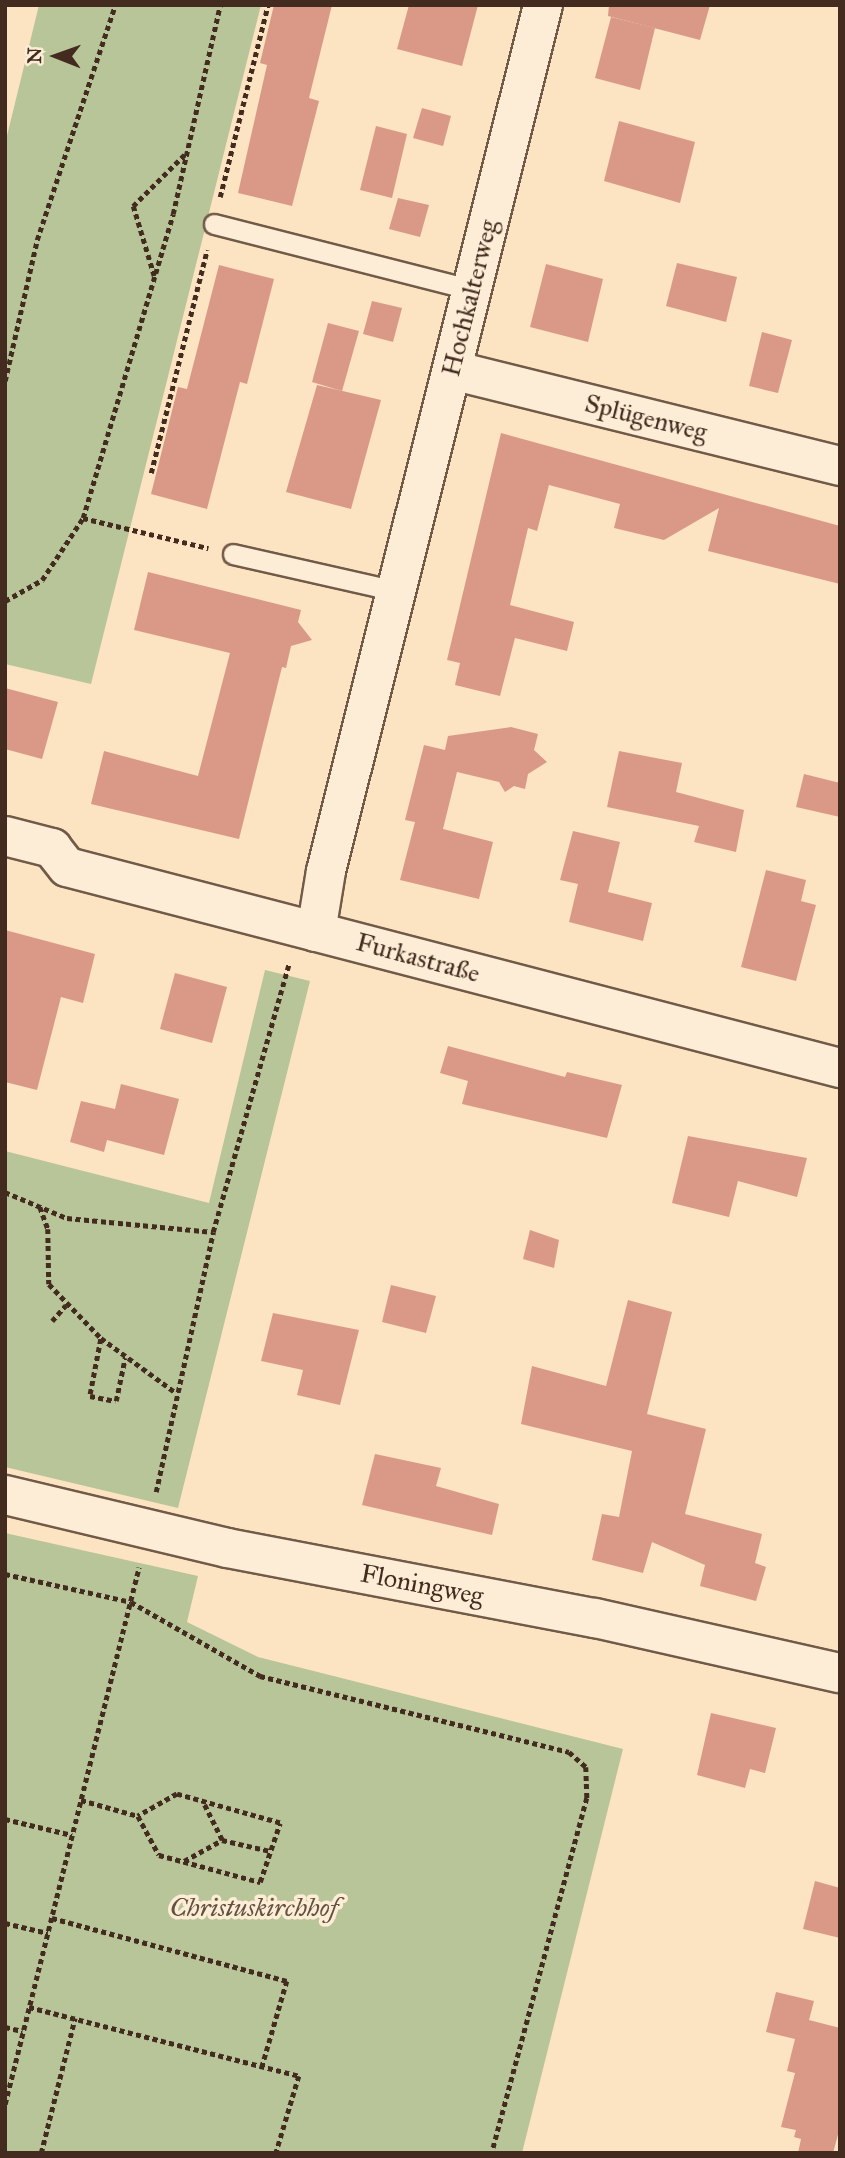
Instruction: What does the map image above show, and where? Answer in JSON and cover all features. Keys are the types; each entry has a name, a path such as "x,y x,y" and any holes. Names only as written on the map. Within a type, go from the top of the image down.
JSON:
{"street":[{"name":"Hochkalterweg","path":"316,932 326,871 543,5"},
{"name":"Splügenweg","path":"452,370 840,466"},
{"name":"Furkastraße","path":"5,836 52,848 67,867 840,1068"},
{"name":"Floningweg","path":"5,1495 227,1548 595,1618 840,1673"}],"lane":[{"path":"214,224 472,290"},
{"path":"233,554 396,591"}],"path":[{"path":"5,381 37,240 115,5"},
{"path":"5,601 42,580 83,518 154,277 220,5"},
{"path":"154,277 133,206 186,153"},
{"path":"83,518 233,554"},
{"path":"155,1497 175,1392 213,1232 293,948 316,932"},
{"path":"5,1192 67,1218 213,1232"},
{"path":"40,1207 48,1229 49,1284 66,1306 101,1338 175,1392"},
{"path":"52,1321 66,1306"},
{"path":"101,1338 90,1396 116,1401 125,1358"},
{"path":"5,2104 143,1553"},
{"path":"5,1574 131,1602 260,1676 569,1752 586,1767 587,1798 492,2153"},
{"path":"81,1800 138,1816 177,1794 280,1823 260,1882 159,1855 138,1816"},
{"path":"203,1801 222,1840"},
{"path":"5,1819 72,1835"},
{"path":"183,1861 222,1840 270,1851"},
{"path":"52,1918 286,1981 262,2067"},
{"path":"5,1923 48,1933"},
{"path":"29,2007 299,2076 276,2153"},
{"path":"41,2153 75,2018"},
{"path":"5,2027 23,2031"}],"green space":[{"path":"39,5 261,5 91,684 5,664 5,144"},
{"path":"265,970 310,981 178,1508 5,1467 5,1151 209,1203"},
{"name":"Christuskirchhof","path":"5,1533 198,1576 187,1622 258,1657 623,1749 522,2153 5,2153"}],"building":[{"path":"274,5 332,5 309,98 319,101 292,206 238,193 267,65 260,63"},
{"path":"409,5 478,5 462,66 397,49"},
{"path":"609,5 710,5 700,40 608,16"},
{"path":"611,17 655,28 640,90 595,78"},
{"path":"422,108 451,116 443,146 413,138"},
{"path":"619,121 695,142 680,203 604,181"},
{"path":"376,126 407,134 392,198 360,190"},
{"path":"398,198 429,205 420,237 389,229"},
{"path":"677,263 737,277 726,322 666,306"},
{"path":"546,264 603,279 588,342 530,327"},
{"path":"219,265 274,279 247,384 240,382 207,509 151,494 178,387 187,389"},
{"path":"372,301 402,308 393,342 363,334"},
{"path":"328,323 359,331 342,391 312,382"},
{"path":"762,332 792,340 778,393 749,386"},
{"path":"317,385 381,400 351,509 286,492"},
{"path":"501,433 840,526 840,584 708,551 719,508 664,540 614,528 620,504 549,485 537,531 528,528 510,605 574,622 567,651 515,638 500,696 455,685 460,663 447,660"},
{"path":"148,572 301,610 298,622 312,640 291,646 286,668 282,667 239,839 91,804 104,751 198,776 230,653 134,630"},
{"path":"5,688 58,702 42,759 5,749"},
{"path":"511,727 538,734 534,750 547,762 528,774 525,789 514,786 505,792 499,782 457,772 443,829 493,842 479,899 400,880 415,822 405,820 424,745 445,750 448,736"},
{"path":"619,751 682,763 676,792 744,810 736,852 694,842 699,826 607,807"},
{"path":"804,774 840,783 840,817 796,807"},
{"path":"573,831 620,842 608,892 652,903 643,941 569,922 578,884 560,880"},
{"path":"766,870 806,880 801,901 816,905 796,981 741,967"},
{"path":"5,930 95,954 83,1003 61,997 37,1090 5,1082"},
{"path":"175,973 227,987 212,1043 160,1029"},
{"path":"448,1046 565,1077 567,1072 622,1085 607,1138 462,1104 468,1081 440,1073"},
{"path":"121,1084 179,1099 164,1155 107,1140 104,1152 70,1142 81,1101 115,1109"},
{"path":"688,1136 807,1158 797,1197 738,1181 729,1217 672,1203"},
{"path":"530,1230 559,1240 554,1268 523,1259"},
{"path":"391,1285 436,1296 426,1333 382,1322"},
{"path":"628,1300 672,1312 647,1414 706,1429 685,1514 762,1534 755,1563 766,1567 756,1601 700,1586 705,1565 652,1542 643,1573 592,1560 602,1514 619,1517 632,1451 521,1424 532,1366 606,1386"},
{"path":"273,1313 359,1330 340,1405 297,1395 303,1370 261,1361"},
{"path":"375,1454 441,1468 436,1486 499,1504 492,1535 362,1505"},
{"path":"711,1713 776,1728 765,1773 750,1769 745,1788 697,1775"},
{"path":"815,1881 840,1888 840,1938 803,1929"},
{"path":"776,1992 814,2001 809,2020 840,2028 840,2127 833,2153 798,2153 801,2139 794,2137 796,2130 781,2127 795,2073 787,2071 795,2039 766,2032"}]}
